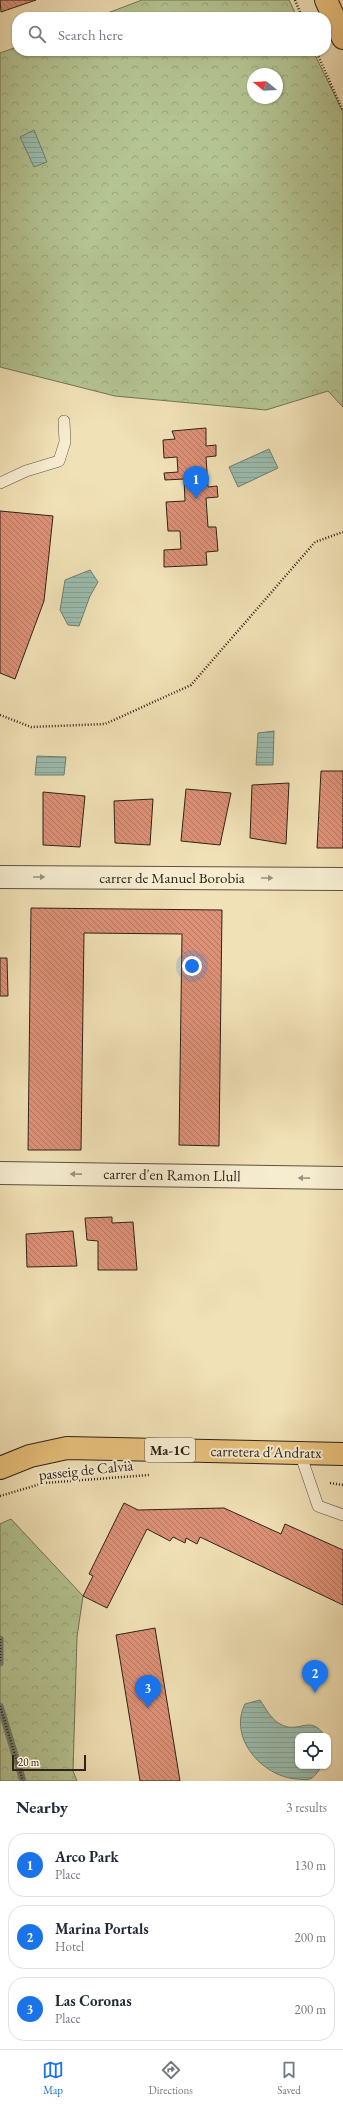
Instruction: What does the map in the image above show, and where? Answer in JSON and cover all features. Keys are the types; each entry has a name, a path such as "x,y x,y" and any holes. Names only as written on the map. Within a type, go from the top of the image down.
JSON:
{"main road":[{"path":"326,0 341,32"},
{"name":"carretera d'Andratx","path":"5,1463 67,1448 343,1454"}],"street":[{"name":"carrer de Manuel Borobia","path":"0,877 343,879"},
{"name":"carrer d'en Ramon Llull","path":"0,1173 343,1178"}],"lane":[{"path":"0,482 26,471 59,461 65,442 64,421"},
{"path":"300,1453 318,1506 343,1515"}],"path":[{"path":"295,0 300,12"},
{"path":"318,56 343,111"},
{"path":"0,715 31,727 105,724 191,685 315,542 343,532"},
{"name":"passeig de Calvià","path":"0,1496 44,1483 152,1475"},
{"path":"309,1480 343,1485"},
{"path":"0,1639 0,1663"},
{"path":"0,1706 23,1781"}],"green space":[{"path":"142,0 289,0 295,12 110,12"},
{"path":"12,49 12,56 315,56 343,112 343,407 328,391 266,410 115,396 0,367 0,53"},
{"path":"11,1519 83,1596 77,1637 73,1771 77,1781 0,1781 0,1524"}],"shaded area":[{"path":"34,130 47,162 34,167 20,137"},
{"path":"269,449 278,468 238,487 229,467"},
{"path":"90,570 98,582 90,596 79,626 68,625 60,610 65,580"},
{"path":"274,731 273,765 256,765 258,733"},
{"path":"37,756 66,757 64,775 35,775"},
{"path":"260,1700 271,1717 287,1727 309,1725 320,1729 323,1733 295,1733 295,1769 320,1769 312,1778 304,1780 283,1776 271,1771 260,1763 251,1753 241,1730 241,1717 245,1704"}],"building":[{"path":"0,0 36,0 1,12"},
{"path":"206,428 206,446 216,445 216,456 206,457 208,487 217,486 218,497 206,498 208,527 216,527 218,551 206,552 207,565 164,567 164,550 181,549 180,531 168,531 166,502 185,501 184,479 165,480 164,473 178,472 177,457 164,458 163,440 175,439 172,431"},
{"path":"0,511 53,516 44,601 15,679 0,673"},
{"path":"321,771 343,771 343,848 317,848"},
{"path":"289,783 286,844 250,838 252,785"},
{"path":"186,789 231,793 220,845 181,841"},
{"path":"43,792 85,796 80,847 43,845"},
{"path":"153,799 150,845 115,843 114,801"},
{"path":"31,908 222,910 219,1146 179,1145 182,934 84,933 81,1150 28,1150"},
{"path":"0,958 7,958 8,996 0,996"},
{"path":"112,1217 112,1223 133,1222 137,1270 98,1270 98,1241 87,1240 85,1218"},
{"path":"73,1231 77,1266 27,1267 26,1234"},
{"path":"124,1503 138,1510 224,1508 281,1534 285,1524 343,1550 343,1605 200,1537 197,1544 186,1538 185,1543 173,1537 170,1541 147,1529 107,1608 83,1596 93,1576 89,1574"},
{"path":"155,1628 180,1781 140,1781 116,1635"}],"waterway":[{"path":"0,1639 0,1663"},
{"path":"0,1706 23,1781"}],"place":[{"name":"Arco Park","path":"196,499"},
{"name":"Marina Portals","path":"315,1693"},
{"name":"Las Coronas","path":"148,1708"}]}
